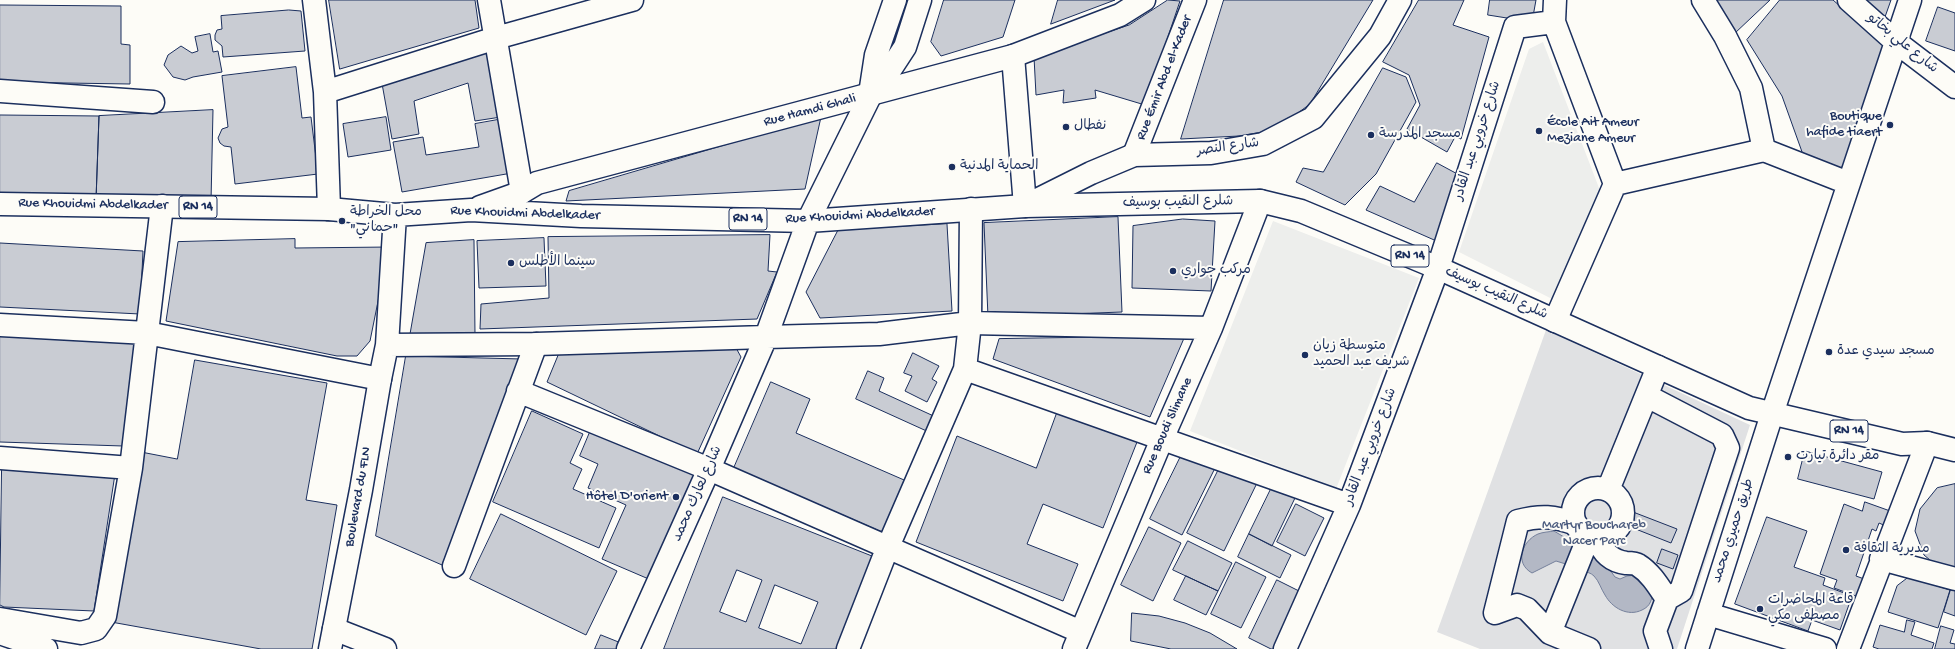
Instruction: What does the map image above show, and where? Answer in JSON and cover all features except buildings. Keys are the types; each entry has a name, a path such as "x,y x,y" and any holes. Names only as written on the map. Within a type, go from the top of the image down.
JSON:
{"street":[{"path":"314,0 325,92 329,209"},
{"path":"489,0 522,192"},
{"path":"325,92 496,38 632,0"},
{"path":"870,96 876,55 895,0"},
{"path":"870,96 890,70 904,47 920,0"},
{"name":"Rue Hamdi Ghali","path":"471,210 522,192 537,183 870,96 1013,56 1120,15 1144,0"},
{"name":"Rue Émir Abd el-Kader","path":"1134,156 1195,0"},
{"name":"شارع النصر","path":"1025,206 1091,173 1134,156 1211,153 1263,144 1313,118 1380,36 1400,0"},
{"path":"1555,0 1554,22 1615,184 1555,321"},
{"path":"1703,0 1725,36 1751,88 1764,150"},
{"name":"شارع علي بخاتو","path":"1849,0 1896,42 1955,87"},
{"name":"طريق حميري محمد","path":"1696,649 1848,183 1910,0"},
{"name":"شارع خروبي عبد القادر","path":"1285,649 1350,505 1438,268 1515,27 1554,22"},
{"path":"1013,56 1025,206"},
{"path":"0,91 153,102"},
{"name":"شارع لعارك محمد","path":"635,647 709,469 766,338 808,221 870,96"},
{"path":"1615,184 1764,150 1848,183"},
{"name":"شلرع النقيب بوسيف","path":"1025,206 1260,201 1301,211 1438,268 1749,408 1902,444 1927,443 1955,450"},
{"name":"Rue Boudi Slimane","path":"1077,641 1162,439 1211,328 1260,201"},
{"name":"Rue Khouidmi Abdelkader","path":"0,204 329,209 395,215 471,210 581,216 808,221 1025,206"},
{"path":"0,618 81,633 96,629 105,616 131,468 162,206"},
{"path":"848,649 888,549 965,369 970,323 971,209"},
{"name":"Boulevard du FLN","path":"332,639 387,345 395,215"},
{"path":"387,345 536,344 879,334 970,323 1211,328"},
{"path":"0,325 148,333 380,379"},
{"path":"454,566 536,344"},
{"path":"1608,490 1658,367"},
{"path":"965,369 1350,505"},
{"path":"518,390 709,469 888,549 1077,641"},
{"path":"1647,396 1722,435 1728,448 1681,591 1667,599 1656,631 1661,649"},
{"path":"1848,649 1881,559 1927,443"},
{"path":"0,458 131,468"},
{"path":"1550,633 1563,598 1581,528 1578,499 1591,489 1600,488 1608,490 1621,502 1623,519 1613,533 1606,537 1581,528 1537,516 1518,521 1495,613 1517,605 1527,609 1550,633 1589,649"},
{"path":"1581,528 1610,557 1621,562 1638,564 1655,581 1667,599"},
{"path":"1881,559 1955,580"},
{"path":"1708,614 1825,649"},
{"path":"0,634 46,649"},
{"path":"332,639 386,649"}],"shaded area":[{"name":"École Ait Ameur Meziane Ameur","path":"1543,42 1609,214 1568,307 1459,252 1529,49"},
{"name":"متوسطة زيان شريف عبد الحميد","path":"1273,221 1419,278 1336,489 1190,431"},
{"path":"1554,531 1564,537 1576,548 1569,565 1556,561 1532,573 1526,569 1523,564 1522,552 1524,547 1532,537 1544,532"},
{"path":"1590,554 1602,559 1615,577 1620,579 1627,576 1637,575 1653,590 1649,604 1637,612 1626,612 1612,604 1608,600 1594,576 1583,571"}],"green space":[{"name":"Martyr Bouchareb Nacer Parc","path":"1546,330 1750,425 1677,649 1480,649 1437,632"}],"place":[{"name":"Boutique hafide tiaert","path":"1890,125"},
{"name":"نفطال","path":"1066,127"},
{"name":"École Ait Ameur Meziane Ameur","path":"1539,131"},
{"name":"مسجد المدرسة","path":"1371,135"},
{"name":"الحماية المدنية","path":"952,167"},
{"name":"محل الخراطة \"حماني\"","path":"342,221"},
{"name":"سينما الأطلس","path":"511,263"},
{"name":"مركب جواري","path":"1173,271"},
{"name":"مسجد سيدي عدة","path":"1829,352"},
{"name":"متوسطة زيان شريف عبد الحميد","path":"1305,355"},
{"name":"مقر دائرة تيارت","path":"1788,457"},
{"name":"Hôtel D'orient","path":"676,497"},
{"name":"مديرية الثقافة","path":"1846,550"},
{"name":"قاعة المحاضرات مصطفى مكي","path":"1760,609"}]}
